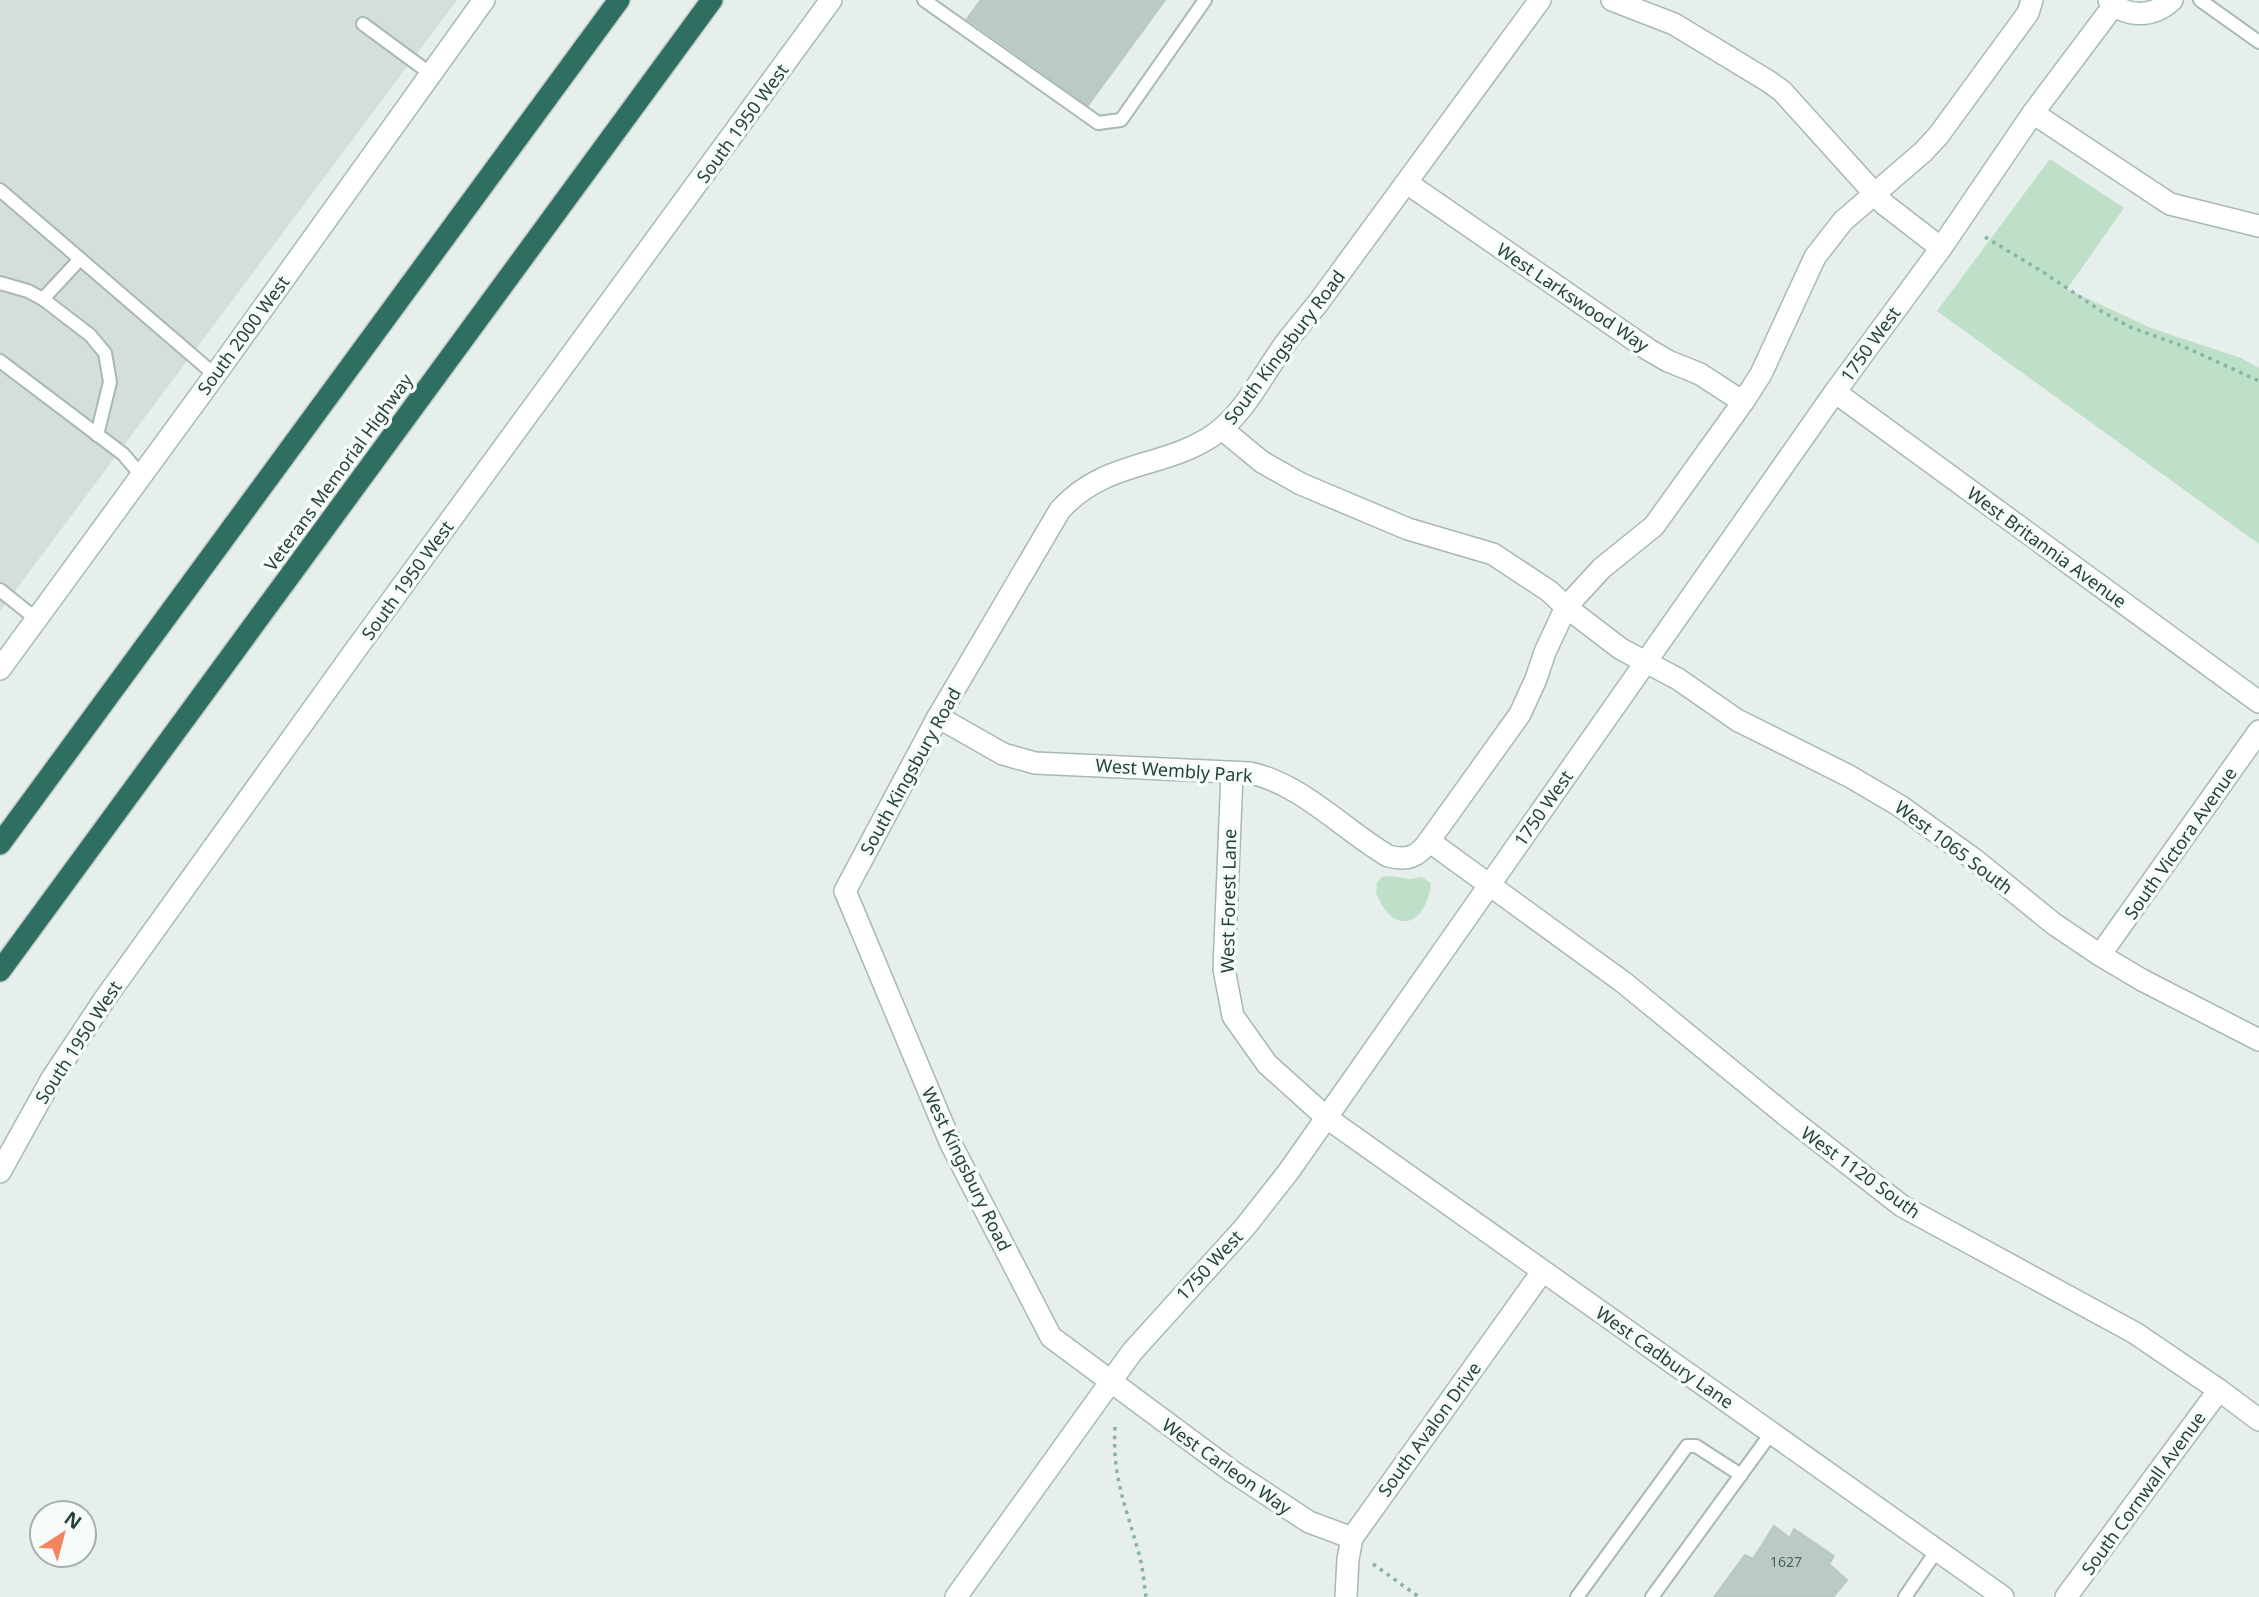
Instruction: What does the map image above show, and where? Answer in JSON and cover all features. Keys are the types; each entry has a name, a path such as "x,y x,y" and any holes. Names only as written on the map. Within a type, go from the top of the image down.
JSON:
{"highway":[{"path":"0,844 619,0"},
{"name":"Veterans Memorial Highway","path":"0,971 712,0"}],"street":[{"name":"South 2000 West","path":"0,669 484,0"},
{"name":"South 1950 West","path":"0,1172 51,1080 104,1000 354,652 831,0"},
{"name":"South Kingsbury Road","path":"845,891 939,716 1045,532 1073,496 1103,476 1186,448 1222,429 1235,416 1285,343 1318,303 1540,0"},
{"path":"1612,0 1674,24 1782,91 1884,204 1941,248"},
{"path":"1489,885 1429,841 1521,715 1566,607 1602,568 1654,526 1761,374 1815,257 1843,221 1938,136 2028,13 2032,0"},
{"path":"2112,3 2126,11 2139,14 2152,13 2172,0"},
{"name":"1750 West","path":"956,1597 1110,1382 1183,1293 1245,1227 1327,1118 1835,392 1941,248 2112,3"},
{"path":"2033,113 2170,204 2259,226"},
{"name":"West Larkswood Way","path":"1407,183 1649,350 1700,374 1743,402"},
{"name":"West Britannia Avenue","path":"1835,392 2259,702"},
{"name":"West 1065 South","path":"1222,429 1262,462 1301,484 1408,529 1493,554 1549,591 1621,649 1678,679 1737,720 1849,776 1900,806 2100,956 2259,1040"},
{"name":"West Wembly Park","path":"939,716 1003,754 1035,763 1263,776 1284,784 1378,850 1397,858 1413,857 1421,852 1429,841"},
{"name":"South Victora Avenue","path":"2100,956 2259,731"},
{"name":"West Forest Lane","path":"1232,773 1224,969 1233,1016 1267,1064 1327,1118"},
{"name":"West 1120 South","path":"1489,885 1623,982 1902,1206 2135,1333 2259,1420"},
{"name":"West Kingsbury Road","path":"845,891 951,1144 1051,1337 1110,1382"},
{"name":"West Cadbury Lane","path":"1327,1118 2003,1597"},
{"name":"South Avalon Drive","path":"1346,1597 1352,1538 1542,1272"},
{"name":"West Carleon Way","path":"1110,1382 1233,1472 1309,1522 1352,1538"},
{"name":"South Cornwall Avenue","path":"2066,1597 2219,1390"}],"lane":[{"path":"925,0 1098,123 1121,120 1205,0"},
{"path":"2200,0 2259,42"},
{"path":"363,24 431,74"},
{"path":"0,190 215,375"},
{"path":"43,299 80,259"},
{"path":"1,285 28,291 43,299 90,335 105,353 110,382 97,435"},
{"path":"0,361 123,454 141,475"},
{"path":"0,590 35,618"},
{"path":"1652,1597 1772,1432"},
{"path":"1577,1597 1687,1446 1696,1446 1741,1475"},
{"path":"1905,1597 1937,1550"}],"path":[{"path":"1985,237 2130,327 2185,347 2259,381"},
{"path":"1115,1427 1114,1455 1119,1491 1140,1557 1146,1597"},
{"path":"1373,1564 1419,1597"}],"shaded area":[{"path":"0,0 457,0 0,611"}],"green space":[{"path":"2050,159 2124,208 2067,289 2151,328 2241,358 2259,368 2259,544 1937,311"},
{"path":"1382,877 1410,879 1422,877 1431,883 1425,906 1415,918 1401,921 1392,917 1383,906 1376,893 1377,883"}],"building":[{"path":"981,0 1165,0 1088,105 967,19"},
{"path":"1774,1526 1790,1538 1794,1529 1834,1556 1829,1564 1847,1580 1833,1597 1714,1597 1745,1555 1753,1559"}]}
